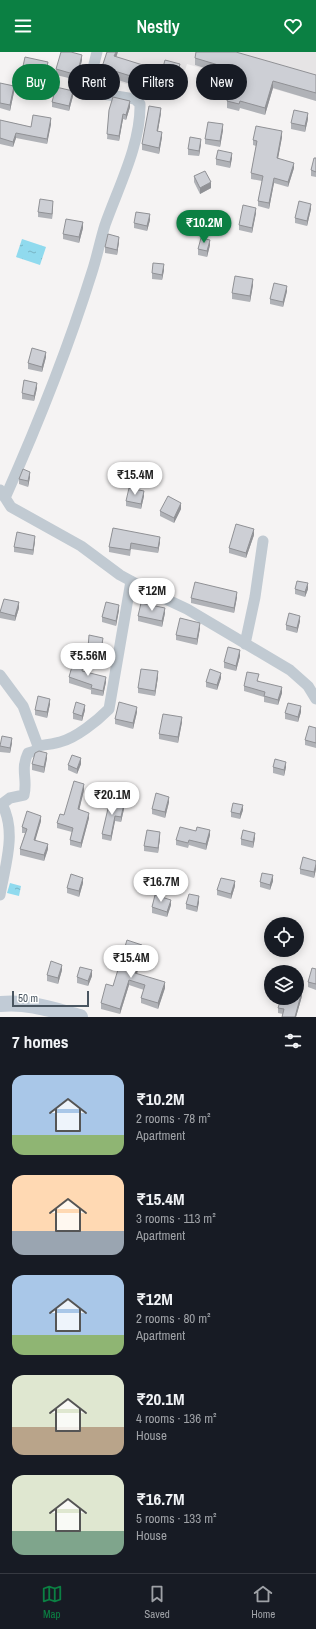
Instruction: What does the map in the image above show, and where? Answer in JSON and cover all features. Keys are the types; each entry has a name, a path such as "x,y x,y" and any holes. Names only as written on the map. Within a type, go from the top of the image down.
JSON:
{"main road":[{"path":"0,1004 14,1002 37,1005 80,1017"}],"street":[{"path":"97,52 92,72 96,86 103,94 135,99 140,104 140,117 131,154 104,228 92,272 50,393 3,494 11,507 81,546 120,575 187,609 290,670 308,686 316,699"},
{"path":"245,644 255,597 263,541"},
{"path":"0,895 10,836 6,810 1,804 10,798 24,795 26,789 24,762 28,753 35,751 38,746 61,742 76,734 99,719 109,709 131,581"},
{"path":"0,675 23,706 38,746"}],"shaded area":[{"path":"106,52 316,52 316,101 247,81 247,64 196,64 196,67 188,64 128,64 128,85 120,82 120,64 102,64"}],"water":[{"path":"22,239 46,247 40,265 16,257"},
{"path":"10,883 21,886 19,896 7,893"}],"building":[{"path":"61,52 71,52 82,55 80,64 68,64 68,72 60,70 60,64 57,64"},
{"path":"107,52 116,52 114,56 140,64 128,64 128,75 120,73 120,64 103,64"},
{"path":"196,52 236,52 316,75 316,93 273,81 265,108 240,101 239,104 227,101 247,100 247,64 215,64 195,58"},
{"path":"25,57 48,62 48,64 24,64"},
{"path":"165,60 180,64 164,64"},
{"path":"0,83 12,86 10,105 0,103"},
{"path":"60,88 68,90 68,100 71,100 69,106 52,102 53,100 60,100"},
{"path":"120,99 130,101 126,115 123,114 119,136 107,134 109,110 112,100 120,100"},
{"path":"149,106 161,108 157,131 162,132 159,148 142,144"},
{"path":"294,110 308,113 305,126 291,123"},
{"path":"33,115 51,118 47,139 16,133 13,142 0,138 0,120 31,127"},
{"path":"208,122 223,124 220,141 205,139"},
{"path":"256,126 282,131 277,158 294,163 288,182 274,178 269,203 258,201 263,176 251,173 257,141 253,140"},
{"path":"190,137 201,139 199,151 188,149"},
{"path":"218,150 232,153 230,162 216,159"},
{"path":"314,158 316,158 316,172 311,170"},
{"path":"205,171 211,182 200,188 194,176"},
{"path":"40,199 53,201 52,214 38,212"},
{"path":"299,201 311,204 307,221 295,218"},
{"path":"243,205 256,208 252,228 239,225"},
{"path":"136,212 150,214 147,226 134,223"},
{"path":"66,219 83,222 79,237 63,234"},
{"path":"108,234 119,237 117,250 105,247"},
{"path":"201,238 210,240 207,251 198,249"},
{"path":"153,263 164,264 162,275 152,273"},
{"path":"235,276 253,279 250,296 232,293"},
{"path":"274,283 287,286 283,302 270,299"},
{"path":"32,348 46,352 42,367 28,363"},
{"path":"24,380 37,383 34,396 22,393"},
{"path":"23,469 30,472 28,481 19,479"},
{"path":"129,488 144,491 141,504 126,501"},
{"path":"168,496 181,503 174,518 160,511"},
{"path":"236,524 254,529 246,553 229,548"},
{"path":"113,528 160,537 158,548 131,543 130,550 109,547"},
{"path":"17,532 35,536 33,550 14,547"},
{"path":"297,581 308,583 305,592 295,589"},
{"path":"195,582 237,592 234,608 191,598"},
{"path":"4,599 19,602 15,616 0,612"},
{"path":"106,602 119,605 116,621 102,617"},
{"path":"141,603 165,608 162,621 138,616"},
{"path":"289,613 300,616 297,628 286,625"},
{"path":"180,618 200,623 197,639 176,635"},
{"path":"89,635 103,638 101,650 88,648"},
{"path":"228,647 240,650 236,666 224,662"},
{"path":"73,663 83,666 82,671 106,677 103,691 91,688 92,685 69,677"},
{"path":"141,669 158,671 155,691 138,688"},
{"path":"210,669 221,673 217,685 206,682"},
{"path":"247,672 259,674 257,681 282,687 278,700 264,696 265,692 244,686"},
{"path":"38,696 50,699 47,712 35,710"},
{"path":"76,702 85,705 82,716 73,713"},
{"path":"119,702 137,707 133,723 115,719"},
{"path":"288,703 301,706 298,717 285,713"},
{"path":"163,714 182,717 178,737 159,734"},
{"path":"309,726 316,728 316,743 305,740"},
{"path":"2,736 12,738 10,748 0,746"},
{"path":"39,751 47,753 44,767 32,764 35,753"},
{"path":"72,755 81,758 77,769 68,765"},
{"path":"275,759 286,762 284,770 273,767"},
{"path":"74,781 84,784 78,809 89,813 81,843 70,840 73,828 57,823 60,814 64,815"},
{"path":"156,793 169,797 165,812 152,809"},
{"path":"110,800 124,804 121,817 115,816 111,836 102,834"},
{"path":"233,803 243,805 240,814 231,812"},
{"path":"27,811 41,816 34,840 48,844 44,855 20,849 27,829 22,827"},
{"path":"180,827 196,831 197,827 210,830 206,844 189,840 188,843 176,840"},
{"path":"147,830 160,832 158,848 144,846"},
{"path":"243,830 255,833 253,842 241,839"},
{"path":"303,857 316,861 314,872 300,869"},
{"path":"262,873 273,875 270,885 260,882"},
{"path":"71,874 83,878 79,891 67,888"},
{"path":"221,878 235,881 231,894 217,890"},
{"path":"189,894 199,896 197,907 186,904"},
{"path":"155,895 171,900 167,912 152,907"},
{"path":"127,940 142,945 136,964 138,965 135,973 165,982 158,1003 141,998 145,985 129,980 120,1009 101,1003 106,984 113,986"},
{"path":"51,961 62,965 58,978 47,975"},
{"path":"80,967 92,970 88,981 77,977"},
{"path":"312,968 316,969 316,984 308,982"},
{"path":"279,1005 298,1005 295,1017 282,1017 284,1009 278,1008"}]}
